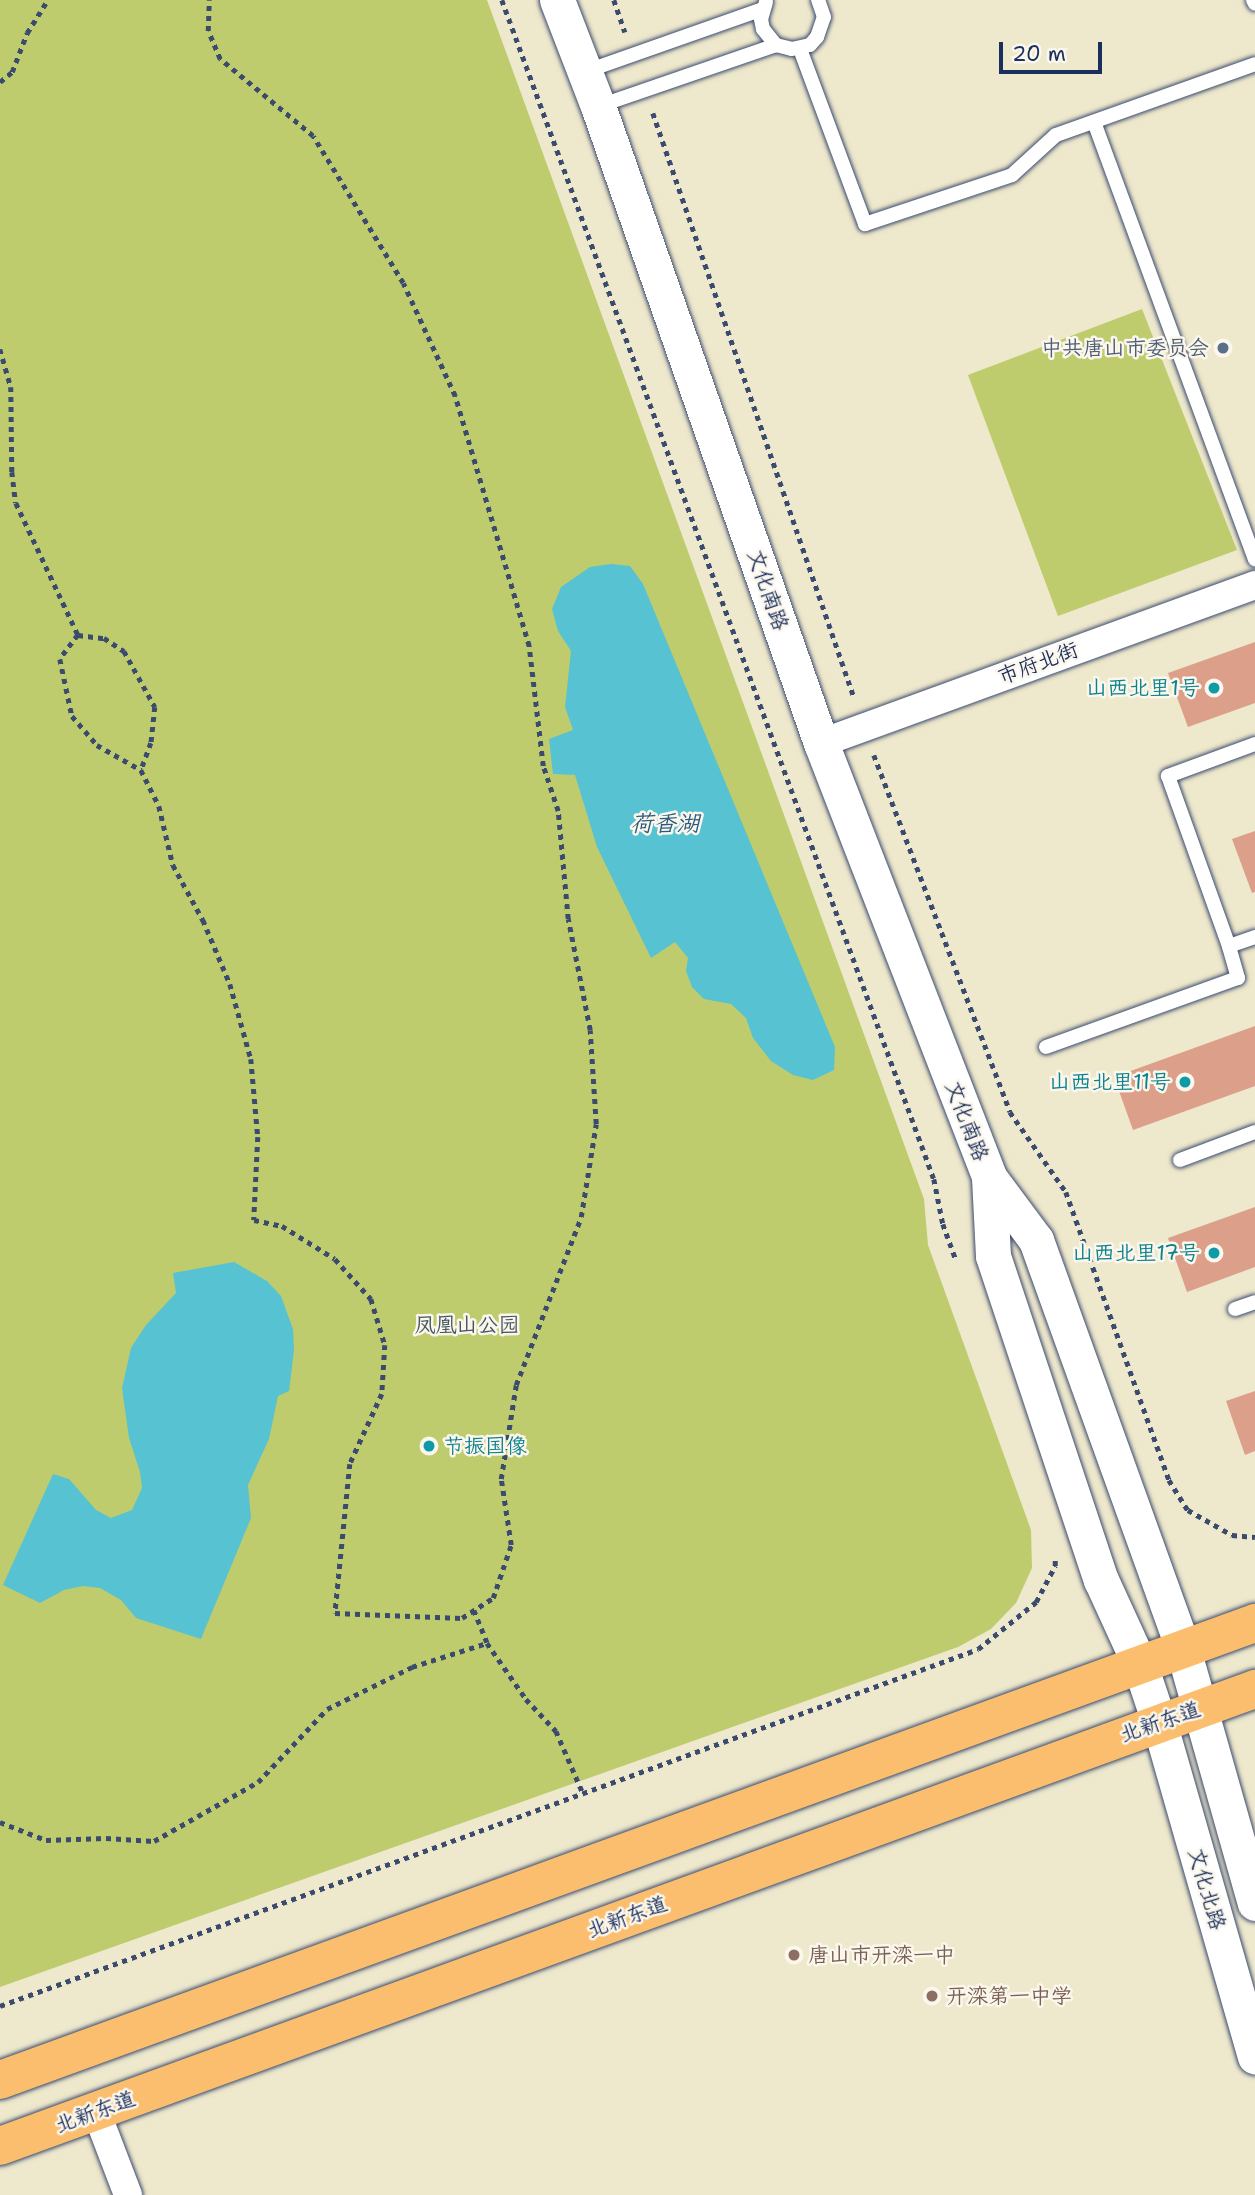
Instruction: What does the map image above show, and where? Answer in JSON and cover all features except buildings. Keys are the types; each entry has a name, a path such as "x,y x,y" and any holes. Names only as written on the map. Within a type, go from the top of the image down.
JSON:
{"main road":[{"path":"0,2081 1255,1623"},
{"name":"北新东道","path":"0,2146 1159,1721 1255,1689"}],"street":[{"name":"文化南路","path":"557,0 598,106 821,743 989,1177 1036,1240 1183,1649 1200,1709"},
{"name":"市府北街","path":"821,743 1255,585"},
{"name":"文化南路","path":"989,1177 993,1256 1101,1580 1140,1665 1159,1721"},
{"name":"文化北路","path":"1200,1709 1255,1903"},
{"name":"文化北路","path":"1159,1721 1255,2056"},
{"path":"96,2111 128,2195"}],"lane":[{"path":"598,106 776,45 800,49 817,37 822,28 824,17 818,0"},
{"path":"584,72 765,4 763,29 776,45"},
{"path":"800,49 865,225 1012,174 1056,135 1255,64"},
{"path":"1094,122 1255,559"},
{"path":"1046,1047 1238,978 1168,776 1255,744"},
{"path":"1229,946 1255,937"},
{"path":"1180,1160 1255,1132"},
{"path":"1235,1309 1255,1302"}],"path":[{"path":"0,82 12,72 27,33 48,0"},
{"path":"78,635 60,659 72,716 97,746 141,770 159,806 173,864 203,920 230,984 251,1059 258,1137 254,1220 282,1226 335,1259 371,1298 385,1345 382,1394 350,1464 335,1614 462,1618 493,1598 511,1545 501,1479 516,1385 581,1217 596,1124 590,1030 568,919 558,811 543,766 529,646 455,396 403,283 313,136 220,59 208,32 209,0"},
{"path":"502,0 934,1179 943,1224 957,1263"},
{"path":"614,0 634,54"},
{"path":"645,89 863,726 1010,1112 1066,1192 1169,1480 1188,1510 1231,1535 1255,1536"},
{"path":"0,349 11,387 12,472 16,503 78,635"},
{"path":"78,635 104,638 124,651 155,707 155,724 141,770"},
{"path":"0,2006 978,1649 1036,1602 1055,1566 1055,1556"},
{"path":"474,1611 487,1643 526,1699 556,1731 583,1793"},
{"path":"0,1822 46,1840 106,1838 155,1841 258,1782 327,1709 412,1667 487,1643"}],"green space":[{"name":"凤凰山公园","path":"0,0 487,0 924,1199 928,1245 1031,1530 1032,1568 1016,1603 991,1629 958,1647 0,1987"},
{"path":"1142,309 1237,550 1058,616 968,375"}],"water":[{"name":"荷香湖","path":"611,564 630,566 643,584 835,1047 834,1070 813,1080 793,1075 771,1061 753,1038 746,1018 731,1004 704,999 692,987 686,971 688,958 675,942 651,958 597,847 575,775 553,774 549,739 573,730 565,707 571,651 558,631 552,609 561,587 590,567"},
{"path":"234,1262 267,1281 281,1296 293,1329 294,1350 289,1391 278,1396 269,1439 248,1485 251,1518 201,1639 136,1618 121,1600 100,1588 83,1586 64,1590 40,1603 3,1585 53,1474 69,1479 96,1510 111,1518 132,1510 142,1488 129,1438 122,1388 131,1348 146,1325 176,1293 173,1273"}],"place":[{"name":"中共唐山市委员会","path":"1223,348"},
{"name":"山西北里1号","path":"1214,688"},
{"name":"山西北里11号","path":"1185,1082"},
{"name":"山西北里17号","path":"1214,1253"},
{"name":"节振国像","path":"429,1446"},
{"name":"唐山市开滦一中","path":"794,1955"},
{"name":"开滦第一中学","path":"932,1996"}]}
